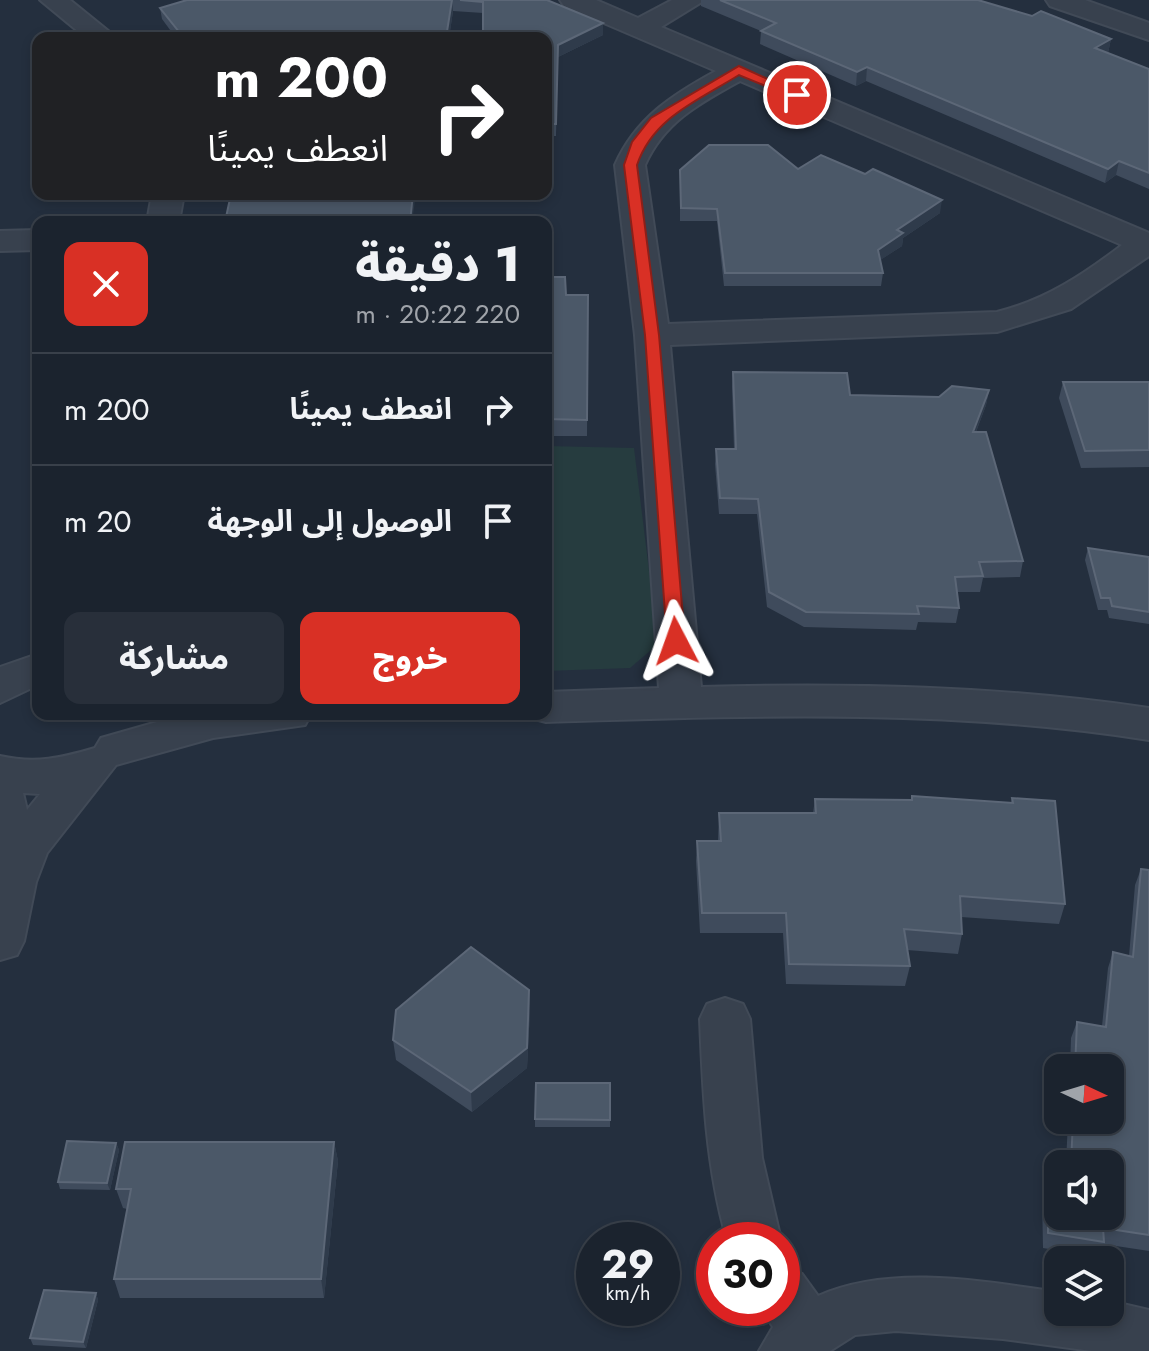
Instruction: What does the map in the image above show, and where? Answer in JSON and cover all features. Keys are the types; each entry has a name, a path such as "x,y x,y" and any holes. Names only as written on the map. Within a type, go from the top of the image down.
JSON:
{"street":[{"path":"53,0 95,32"},
{"path":"573,0 1147,244"},
{"path":"639,28 692,0"},
{"path":"1059,0 1149,32"},
{"path":"681,703 652,335 630,165 638,142 656,121 739,70"},
{"path":"0,241 32,240"},
{"path":"652,335 997,322 1039,313 1073,298 1147,244"},
{"path":"552,707 896,702 1012,707 1149,724"},
{"path":"0,772 45,779 114,742 235,720"},
{"path":"0,941 16,873 49,815 114,742"},
{"path":"0,792 14,844 16,873"},
{"path":"725,1019 733,1151 739,1196 748,1222"},
{"path":"800,1323 861,1307 921,1306 1096,1322 1149,1337"}],"green space":[{"path":"552,446 634,448 658,644 630,668 552,671"}],"building":[{"path":"187,0 452,0 447,32 179,32 160,8"},
{"path":"460,0 547,0 603,23 558,45 556,124 552,124 552,32 483,32 483,2"},
{"path":"720,0 978,0 1032,16 1041,11 1111,39 1095,48 1149,69 1149,173 1119,161 1108,169 867,67 857,72 761,31 776,23"},
{"path":"709,145 768,145 798,169 821,155 865,174 873,169 942,200 897,230 903,233 878,250 883,273 725,273 717,209 681,208 680,170"},
{"path":"230,200 412,200 411,216 226,216"},
{"path":"552,277 565,277 566,295 588,295 587,420 552,419"},
{"path":"733,372 847,373 850,395 939,397 952,386 989,390 973,432 986,432 1023,561 979,562 983,576 955,577 959,608 917,606 919,614 806,612 769,592 758,499 720,498 716,449 736,449"},
{"path":"1063,382 1149,382 1149,450 1085,451"},
{"path":"1088,548 1149,557 1149,612 1112,606 1110,598 1101,598"},
{"path":"912,796 1013,803 1012,798 1055,801 1065,904 960,896 962,934 904,929 910,966 789,964 786,913 702,913 697,841 721,841 719,813 816,813 815,799 912,800"},
{"path":"1141,869 1149,870 1149,1235 1116,1230 1124,1230 1124,1150 1072,1150 1072,1134 1124,1134 1124,1054 1076,1054 1077,1022 1106,1027 1113,952 1133,957"},
{"path":"471,947 529,990 527,1048 471,1092 393,1040 396,1010"},
{"path":"536,1083 610,1083 610,1120 535,1119"},
{"path":"67,1141 116,1143 107,1183 58,1182"},
{"path":"125,1142 334,1142 321,1279 114,1279 131,1189 116,1189"},
{"path":"1048,1230 1103,1230 1104,1242 1048,1233"},
{"path":"44,1290 96,1293 83,1342 30,1338"}],"route":[{"path":"676,641 652,335 630,165 638,142 656,121 739,70 797,95"}]}
